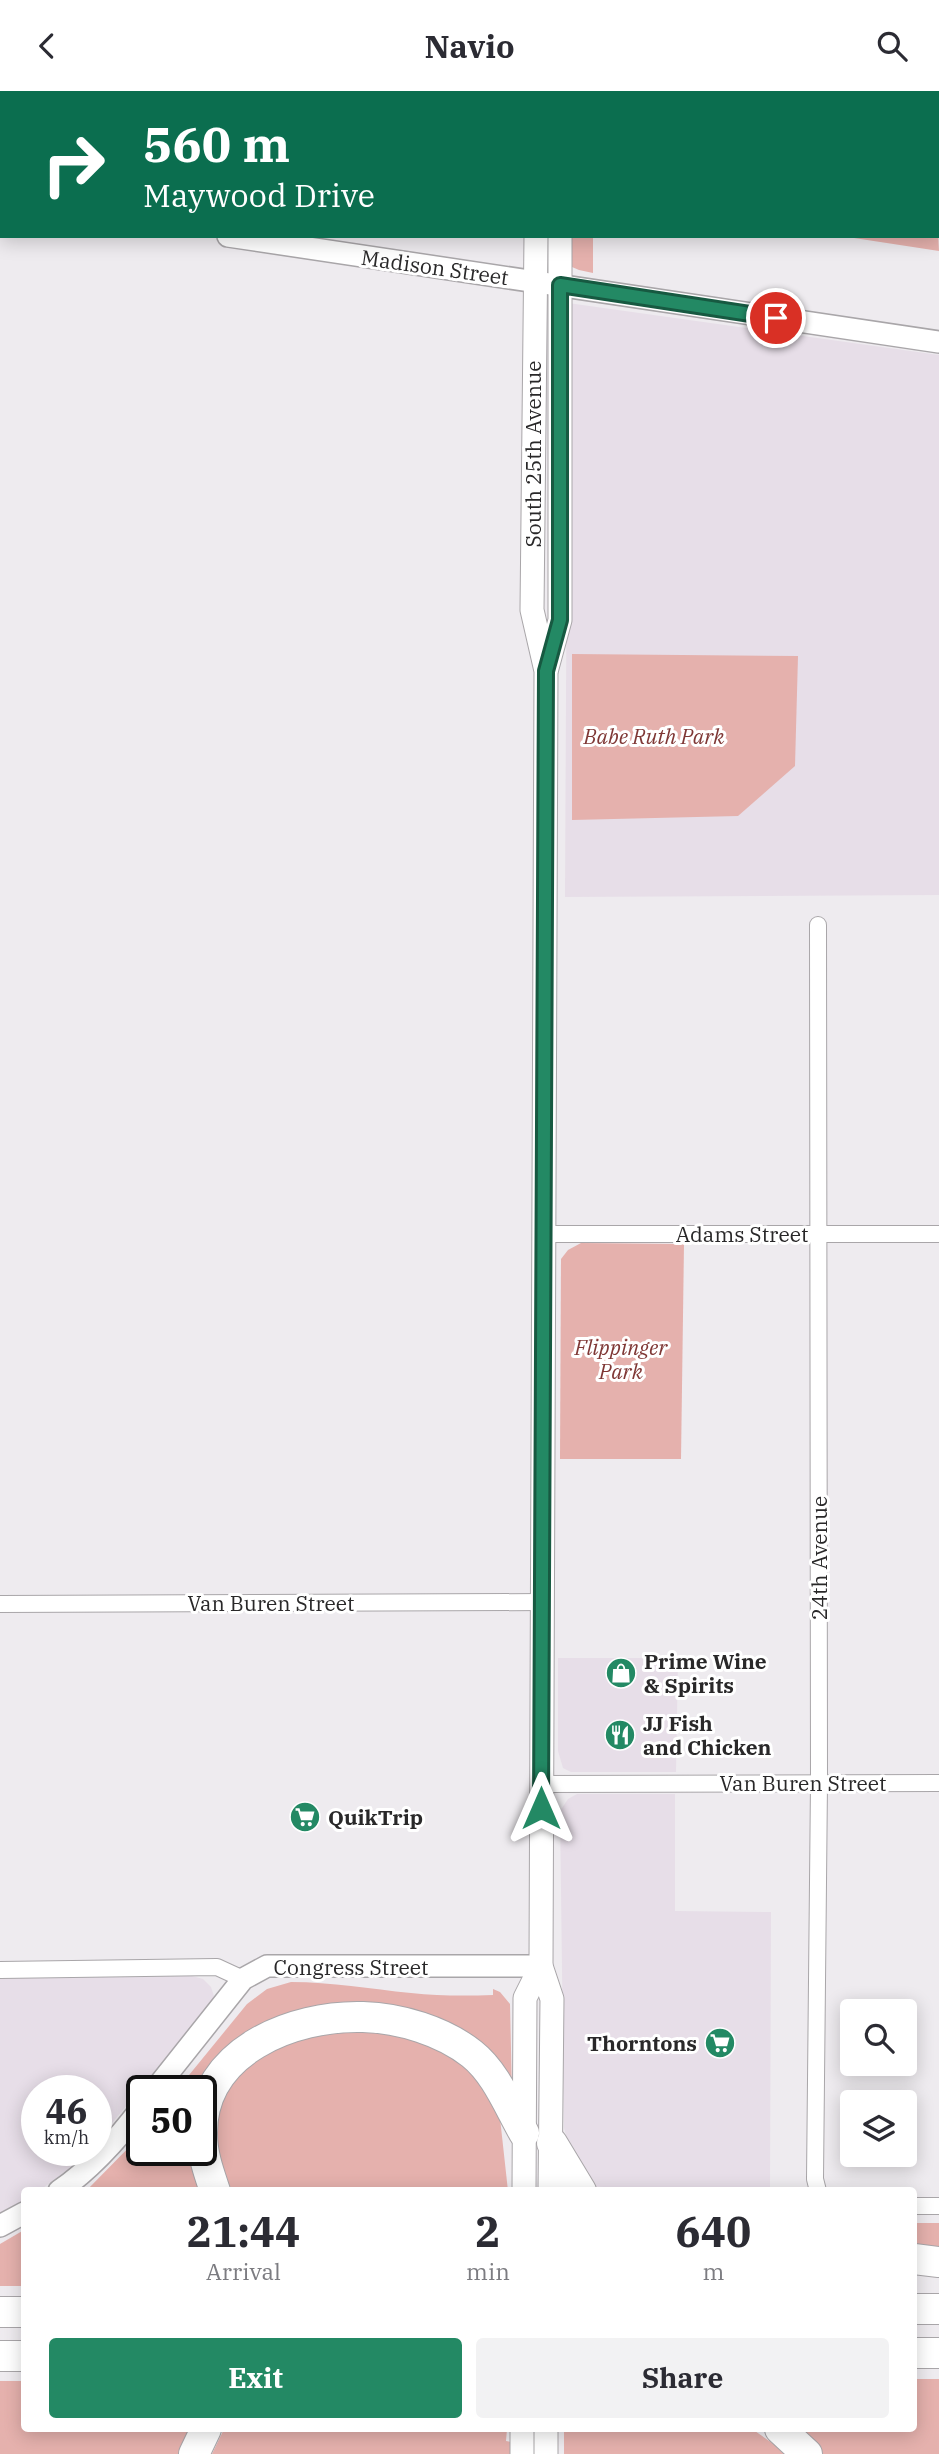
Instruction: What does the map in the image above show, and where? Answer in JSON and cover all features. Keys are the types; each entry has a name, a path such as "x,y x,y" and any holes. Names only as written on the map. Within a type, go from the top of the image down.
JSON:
{"highway":[{"path":"214,2187 204,2152 202,2132 206,2105 217,2080 245,2049 283,2030 322,2019 365,2017 390,2020 428,2030 457,2043 475,2056 579,2187"},
{"path":"917,2259 939,2262"},
{"path":"917,2309 939,2309"},
{"path":"0,2312 21,2312"},
{"path":"917,2353 939,2353"},
{"path":"0,2355 21,2355"},
{"path":"194,2454 205,2432"},
{"path":"782,2432 807,2454"}],"main road":[{"name":"South 25th Avenue","path":"536,238 532,610 546,671 541,1966 525,1998 538,2138 549,2187"},
{"name":"South 25th Avenue","path":"546,671 560,620 560,238"},
{"name":"South 25th Avenue","path":"525,2187 538,2138"},
{"path":"522,2432 523,2454"},
{"path":"546,2432 546,2454"}],"street":[{"name":"Madison Street","path":"242,238 939,342"},
{"name":"24th Avenue","path":"817,2187 818,925"},
{"name":"Adams Street","path":"544,1234 939,1234"},
{"name":"Van Buren Street","path":"0,1604 543,1602"},
{"name":"Van Buren Street","path":"542,1784 939,1783"},
{"name":"Congress Street","path":"0,1970 217,1967 243,1979 267,1966 541,1966"},
{"path":"167,2075 243,1979"},
{"path":"64,2187 94,2162 126,2129"},
{"path":"917,2206 939,2206"},
{"path":"0,2227 21,2215"}],"shaded area":[{"path":"568,303 939,355 939,895 565,897"},
{"path":"558,1658 678,1658 676,1772 571,1772 563,1768 558,1751"},
{"name":"Thorntons","path":"577,1794 675,1794 675,1911 771,1912 770,2187 587,2186 572,2157 564,2128 560,1811 568,1799"},
{"path":"192,1976 203,1979 211,1987 214,1996 211,2005 152,2075 126,2075 126,2106 112,2123 112,2075 21,2075 21,2166 71,2166 44,2187 21,2187 21,2202 0,2214 0,1978"}],"green space":[{"path":"568,238 593,238 593,273 572,267"},
{"path":"854,238 938,238 939,251"},
{"name":"Babe Ruth Park","path":"572,654 798,656 795,766 738,816 572,820"},
{"name":"Flippinger Park","path":"581,1243 684,1244 681,1459 560,1459 561,1259 568,1250"},
{"path":"291,1982 442,1995 493,1995 493,1989 500,1992 510,2004 512,2094 499,2074 334,2009 217,2081 217,2075 189,2075 247,2004 267,1989"},
{"path":"318,2033 382,2033 415,2041 443,2052 478,2071 499,2109 508,2187 231,2187 218,2155 217,2136 218,2116 233,2081 245,2066 262,2054"},
{"path":"126,2150 126,2166 197,2166 204,2187 90,2187"},
{"path":"917,2223 939,2223 939,2254 917,2251"},
{"path":"21,2232 21,2286 0,2286 0,2244"},
{"path":"917,2379 939,2379 939,2454 819,2454 797,2432 917,2432"},
{"path":"0,2381 21,2381 21,2432 195,2432 186,2454 0,2454"},
{"path":"223,2432 507,2432 506,2441 511,2442 510,2454 212,2454"},
{"path":"564,2432 756,2432 788,2454 564,2454"}],"place":[{"name":"Prime Wine & Spirits","path":"621,1673"},
{"name":"JJ Fish and Chicken","path":"620,1735"},
{"name":"QuikTrip","path":"305,1817"},
{"name":"Thorntons","path":"720,2043"}],"route":[{"path":"541,1808 546,671 560,620 560,285 776,318"}]}
